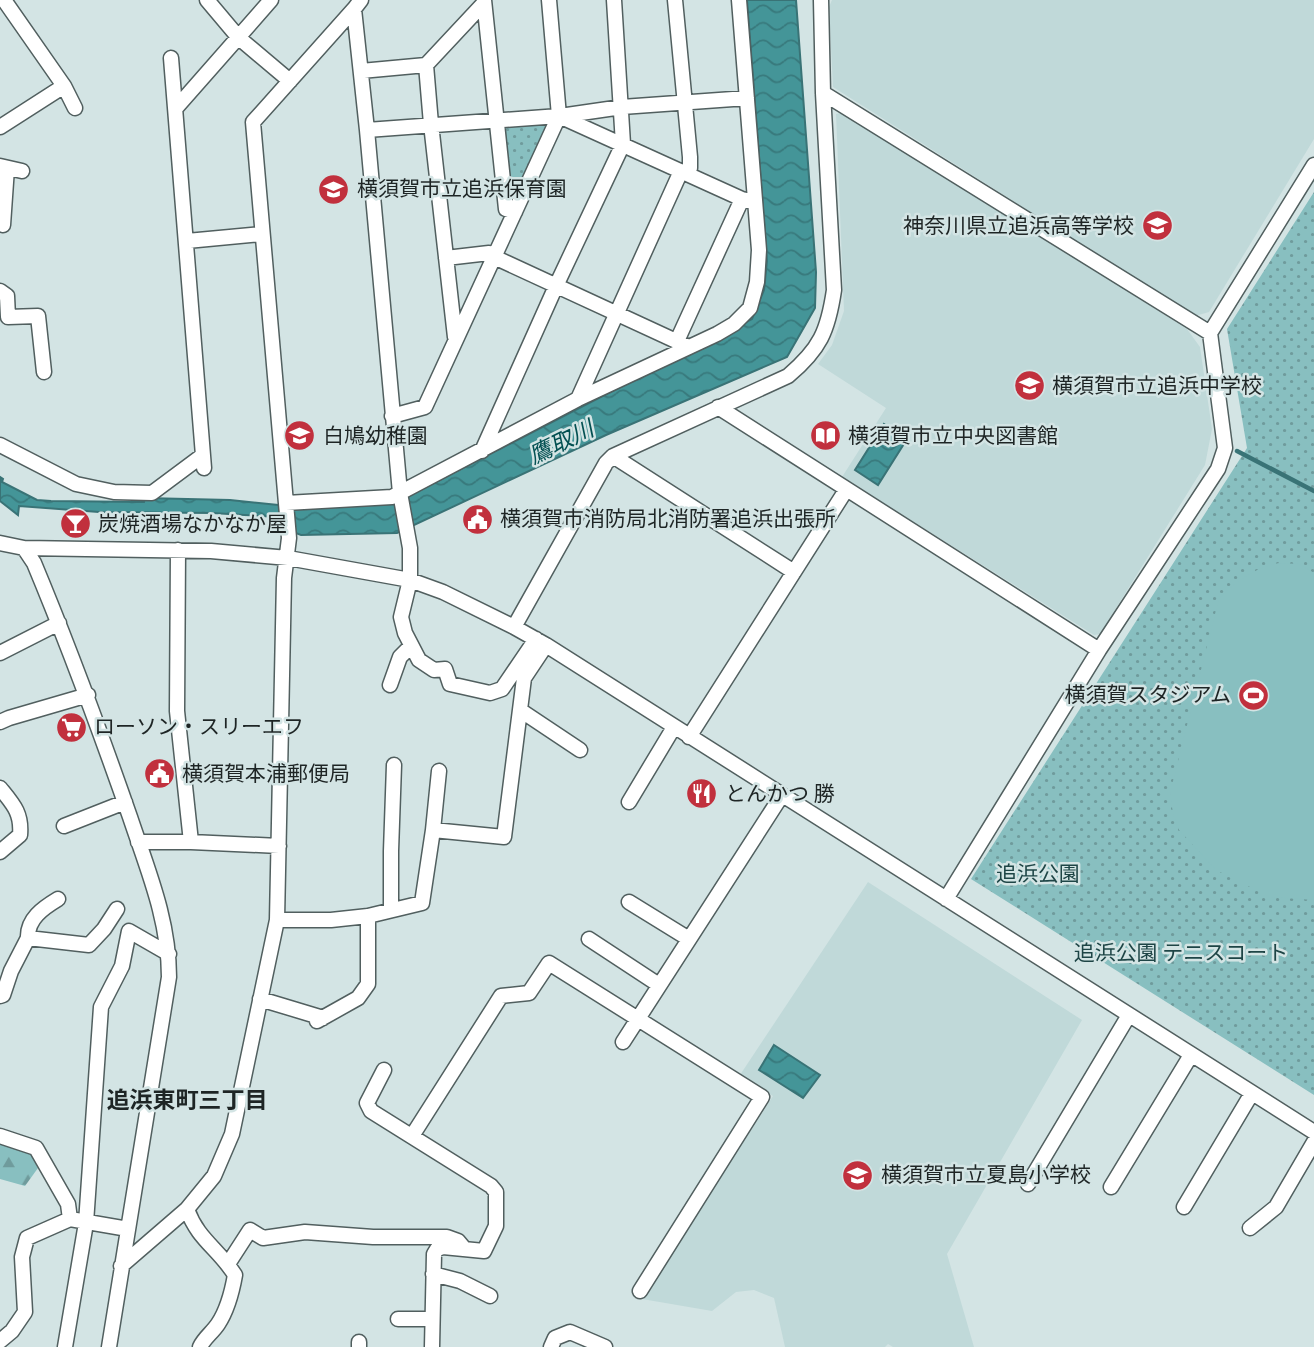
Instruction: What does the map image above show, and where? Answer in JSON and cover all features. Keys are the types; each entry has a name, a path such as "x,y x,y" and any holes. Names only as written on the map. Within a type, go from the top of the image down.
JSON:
{"street":[{"path":"4,0 64,86 75,108"},
{"path":"207,0 239,38 290,81"},
{"path":"176,108 271,0"},
{"path":"392,416 425,407 559,116 549,0"},
{"path":"482,451 623,144 614,0"},
{"path":"578,399 684,172 691,168 675,0"},
{"path":"286,503 400,495 683,344 734,324 750,307 759,268 749,201 747,98 739,0"},
{"path":"514,626 606,463 613,456 788,376 809,358 829,322 834,290 823,93 821,0"},
{"path":"484,1 506,209 515,212"},
{"path":"361,71 426,65 484,1"},
{"path":"357,4 392,416 400,495 410,548 410,580 401,617 419,660 433,670 445,669 450,684 490,693 502,689 541,642"},
{"path":"121,1266 187,1209 214,1176 232,1134 277,920 284,578 289,538 253,121 357,4"},
{"path":"0,445 76,484 114,492 152,493 204,462 171,58"},
{"path":"426,65 456,337"},
{"path":"0,127 64,86"},
{"path":"823,93 1210,333"},
{"path":"367,130 559,116 622,107 747,98"},
{"path":"559,116 749,201"},
{"path":"946,899 1099,650 1218,469 1225,448 1210,333 1314,165"},
{"path":"3,225 3,167 22,171"},
{"path":"683,344 749,201"},
{"path":"187,240 262,234"},
{"path":"446,258 489,253 683,344"},
{"path":"0,291 6,296 8,317 38,316 44,372"},
{"path":"718,407 1099,650"},
{"path":"613,456 794,572"},
{"path":"689,737 846,490"},
{"path":"0,543 24,548 178,550 288,558 410,580 443,592 541,642 1314,1132"},
{"path":"24,548 34,563 88,695 166,926 169,954 169,977 109,1347"},
{"path":"178,550 177,711 191,842"},
{"path":"0,653 59,623"},
{"path":"433,830 504,837 524,678 541,642"},
{"path":"390,685 400,657 411,646"},
{"path":"0,722 88,695"},
{"path":"520,710 580,750"},
{"path":"629,802 674,727"},
{"path":"391,909 394,765"},
{"path":"277,920 331,920 368,916 422,903 439,771"},
{"path":"0,788 15,804 22,820 20,835 0,852"},
{"path":"623,1042 782,795"},
{"path":"64,826 125,802"},
{"path":"138,842 279,846"},
{"path":"0,996 3,995 11,971 28,938 28,930 39,911 58,898"},
{"path":"629,902 689,939"},
{"path":"28,938 89,945 104,929 115,907 122,923 130,931 169,954"},
{"path":"260,999 320,1020 358,998 368,984 368,916"},
{"path":"65,1347 86,1223 100,1007 122,966 130,931"},
{"path":"589,939 659,985"},
{"path":"412,1136 501,996 529,993 549,963 762,1097 640,1291"},
{"path":"1028,1184 1129,1015"},
{"path":"1111,1188 1191,1055"},
{"path":"384,1070 367,1103 371,1111 496,1192 495,1226 484,1251 443,1247 437,1249 434,1254 432,1347"},
{"path":"1185,1207 1252,1093"},
{"path":"0,1136 36,1148 68,1204 70,1219"},
{"path":"1250,1228 1276,1207 1314,1142"},
{"path":"187,1209 194,1228 235,1275 232,1296 218,1325 203,1339 200,1347"},
{"path":"9,1347 0,1343 25,1312 22,1257 27,1238 70,1219 128,1229"},
{"path":"228,1265 250,1230 263,1238 305,1232 373,1237 447,1237 458,1241 464,1248"},
{"path":"433,1273 460,1281 490,1296"},
{"path":"398,1319 432,1319"},
{"path":"551,1347 555,1338 570,1332 604,1347"}],"shaded area":[{"name":"神奈川県立追浜高等学校","path":"832,0 1314,0 1314,139 1209,312 1195,316 833,87 829,7"},
{"name":"横須賀市立追浜中学校","path":"845,112 1187,329 1200,347 1212,429 1205,465 1100,634 1094,635 842,477 886,408 818,364 832,345 844,311 836,114"},
{"name":"横須賀市立夏島小学校","path":"868,882 1082,1020 947,1254 974,1347 893,1347 888,1344 885,1347 785,1347 774,1298 754,1290 736,1292 712,1311 642,1299 773,1096 740,1075"}],"green space":[{"path":"559,116 515,212 514,193 497,120"},
{"path":"1314,192 1314,1095 971,879 1247,448 1227,329"},
{"name":"横須賀スタジアム","path":"1279,563 1299,564 1314,573 1314,900 1270,897 1216,870 1179,830 1170,793 1219,598 1247,576"},
{"path":"0,1141 28,1149 38,1168 25,1186 0,1179"}],"water":[{"name":"鷹取川","path":"747,0 796,0 816,272 815,308 787,357 606,435 397,533 301,535 293,532 277,517 213,513 99,512 19,506 18,515 0,501 0,477 2,482 37,500 51,501 144,502 145,498 230,500 298,507 395,503 752,319 764,290 767,261"},
{"path":"884,424 907,439 878,485 855,470"},
{"path":"774,1045 820,1075 803,1098 759,1070"}],"waterway":[{"path":"1237,451 1314,491"}],"place":[{"name":"横須賀市立追浜保育園","path":"334,189"},
{"name":"神奈川県立追浜高等学校","path":"1157,226"},
{"name":"横須賀市立追浜中学校","path":"1029,386"},
{"name":"白鳩幼稚園","path":"300,436"},
{"name":"横須賀市立中央図書館","path":"825,436"},
{"name":"横須賀市消防局北消防署追浜出張所","path":"477,519"},
{"name":"炭焼酒場なかなか屋","path":"75,524"},
{"name":"横須賀スタジアム","path":"1254,695"},
{"name":"ローソン・スリーエフ","path":"71,727"},
{"name":"横須賀本浦郵便局","path":"159,774"},
{"name":"とんかつ 勝","path":"702,794"},
{"name":"横須賀市立夏島小学校","path":"858,1175"}],"district":[{"name":"追浜東町三丁目","path":"187,1100"}],"park label":[{"name":"追浜公園","path":"1038,874"},
{"name":"追浜公園 テニスコート","path":"1181,953"}]}
